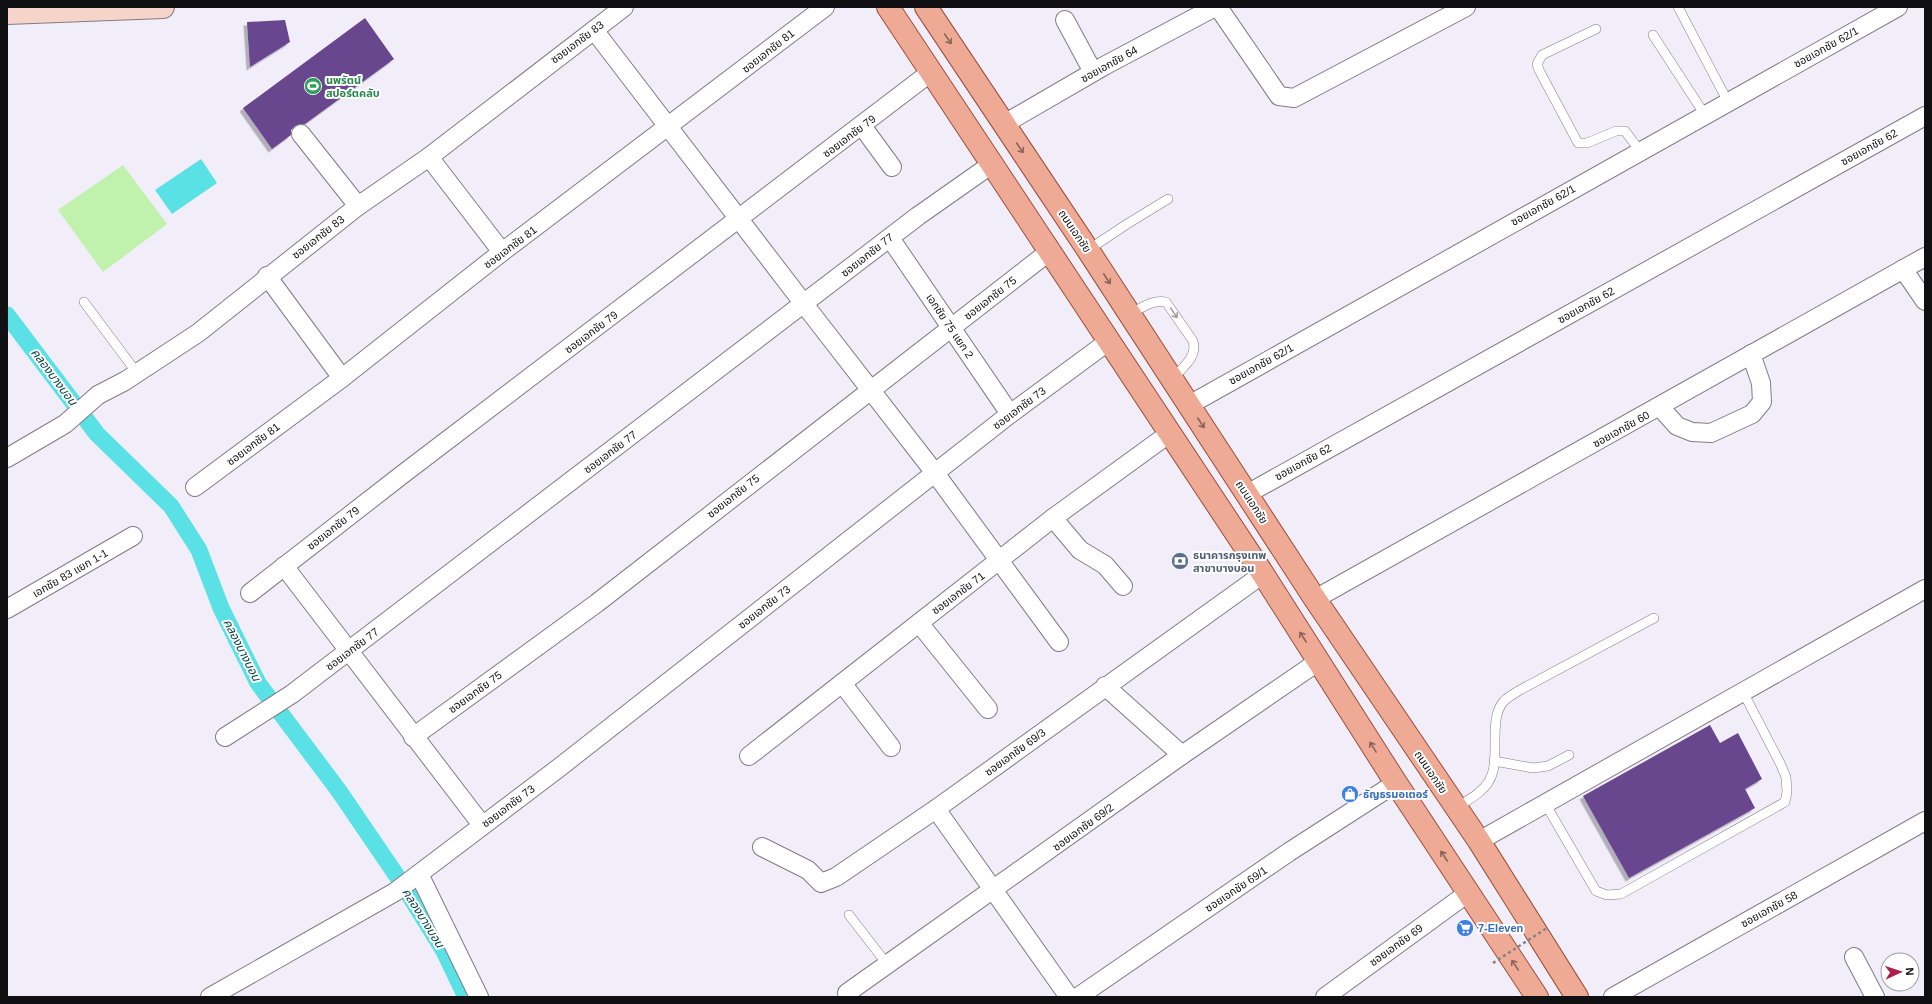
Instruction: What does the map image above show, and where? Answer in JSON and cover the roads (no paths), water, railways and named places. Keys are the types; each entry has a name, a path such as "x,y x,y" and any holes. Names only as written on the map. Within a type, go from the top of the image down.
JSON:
{"main road":[{"path":"888,7 1263,574 1396,784 1537,997"},
{"name":"ถนนเอกชัย","path":"926,7 1088,250 1315,598 1479,841 1577,997"},
{"path":"1016,200 1043,182"}],"street":[{"path":"7,13 163,7"},
{"name":"ซอยเอกชัย 83","path":"7,458 65,424 98,395 125,381 198,333 267,276 358,206 429,157 624,7"},
{"name":"ซอยเอกชัย 81","path":"195,487 342,378 502,252 669,127 825,7"},
{"path":"1216,7 1279,96 1294,98 1466,7"},
{"name":"ซอยเอกชัย 64","path":"1004,124 1093,72 1216,7"},
{"name":"ซอยเอกชัย 62/1","path":"1189,405 1898,7"},
{"path":"1065,20 1093,72"},
{"path":"594,30 804,304 936,473 999,562 1059,642"},
{"name":"ซอยเอกชัย 79","path":"250,592 932,72"},
{"name":"ซอยเอกชัย 62","path":"1247,494 1925,116"},
{"path":"862,126 892,167"},
{"path":"301,134 358,206"},
{"path":"429,157 502,252"},
{"name":"ซอยเอกชัย 77","path":"225,737 292,694 349,652 890,238 992,164"},
{"name":"เอกชัย 75 แยก 2","path":"890,238 1010,414"},
{"name":"ซอยเอกชัย 75","path":"414,737 597,603 871,388 1050,251"},
{"name":"ซอยเอกชัย 60","path":"1315,598 1660,407 1751,354 1925,257"},
{"path":"1903,269 1925,301"},
{"path":"267,276 342,378"},
{"name":"ซอยเอกชัย 73","path":"210,997 395,892 560,767 1010,414 1109,341"},
{"path":"1660,407 1677,426 1692,432 1711,433 1752,414 1762,402 1761,383 1751,354"},
{"name":"ซอยเอกชัย 71","path":"750,756 1054,518 1170,433"},
{"path":"1054,518 1080,550 1105,565 1123,586"},
{"name":"เอกชัย 83 แยก 1-1","path":"7,609 133,536"},
{"path":"284,566 482,826"},
{"name":"ซอยเอกชัย 69/3","path":"762,847 808,870 818,881 824,883 836,877 936,809 1105,686 1263,574"},
{"path":"1479,841 1546,805 1925,589"},
{"path":"919,623 988,709"},
{"name":"ซอยเอกชัย 69/2","path":"847,993 1182,755 1319,661"},
{"path":"842,683 891,747"},
{"path":"1105,686 1182,755"},
{"name":"ซอยเอกชัย 69/1","path":"1078,997 1289,852 1396,784"},
{"path":"936,809 1069,997"},
{"name":"ซอยเอกชัย 58","path":"1613,997 1925,821"},
{"path":"419,874 479,997"},
{"name":"ซอยเอกชัย 69","path":"1325,997 1468,893"},
{"path":"1854,957 1875,997"}],"lane":[{"path":"1678,7 1728,102"},
{"path":"1596,29 1542,55 1537,64 1578,143 1587,143 1616,131 1625,131 1640,151"},
{"path":"1653,34 1705,115"},
{"path":"1088,250 1168,199"},
{"path":"1130,314 1153,302 1159,300 1166,302 1193,341 1195,348 1194,355 1172,379"},
{"path":"84,302 137,373"},
{"path":"1456,808 1482,790 1490,780 1494,761 1498,713 1504,701 1520,690 1654,618"},
{"path":"1546,805 1596,891 1607,895 1621,894 1785,802 1787,792 1786,777 1743,692"},
{"path":"1494,761 1533,768 1548,766 1570,755"},
{"path":"849,915 887,964"}],"water":[{"path":"201,159 217,183 172,214 155,190"}],"waterway":[{"name":"คลองบางบอน","path":"7,315 97,434 171,506 199,550 221,608 258,683 339,791 403,885 444,951 466,997"}],"place":[{"name":"นพรัตน์ สปอร์ตคลับ","path":"313,86"},
{"name":"ธนาคารกรุงเทพ สาขาบางบอน","path":"1180,561"},
{"name":"ธัญธรมอเตอร์","path":"1350,794"},
{"name":"7-Eleven","path":"1465,928"}]}
